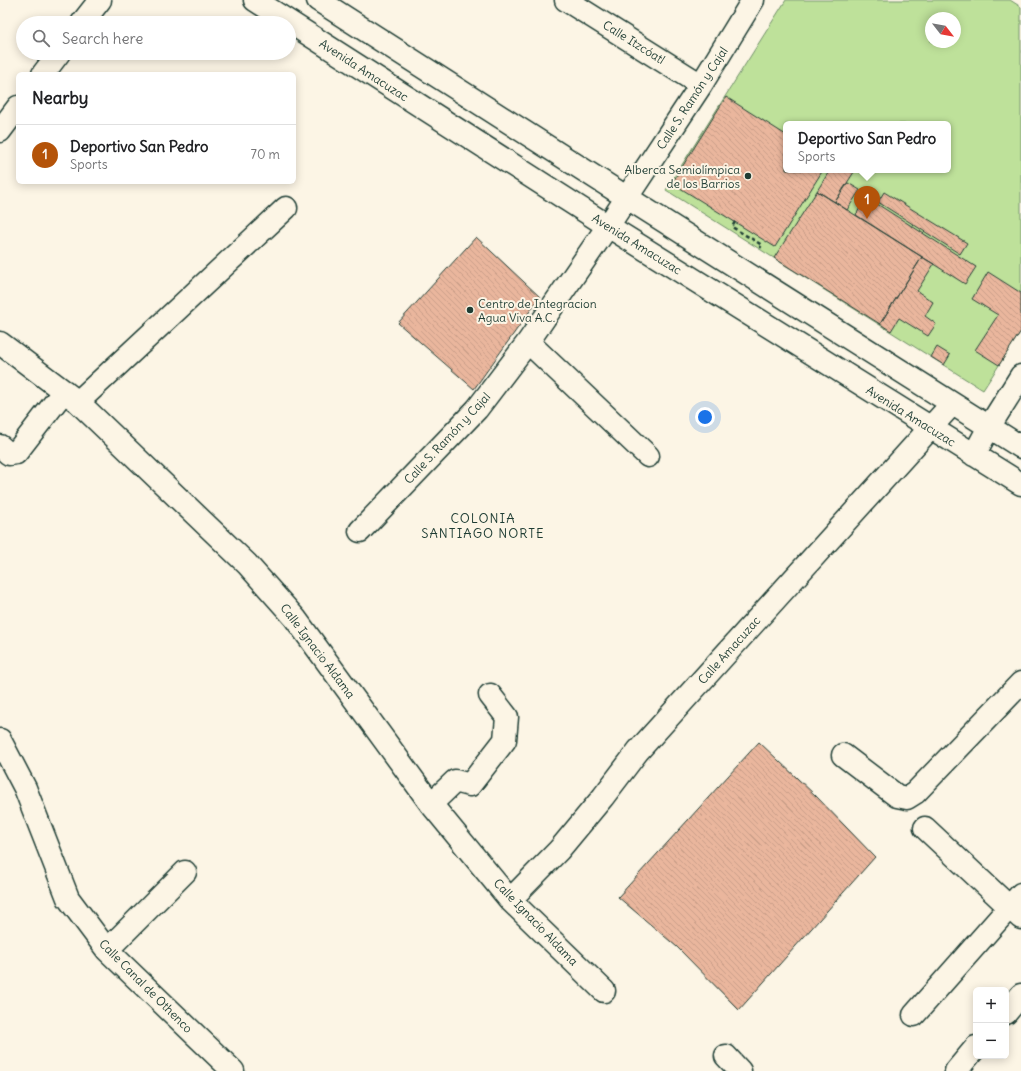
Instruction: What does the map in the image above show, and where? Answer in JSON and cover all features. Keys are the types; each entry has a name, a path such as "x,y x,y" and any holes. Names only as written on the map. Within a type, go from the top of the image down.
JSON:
{"street":[{"path":"87,16 100,0"},
{"name":"Avenida Amacuzac","path":"255,0 280,16"},
{"path":"318,0 1021,447"},
{"name":"Calle Itzcóatl","path":"566,0 701,85"},
{"name":"Calle S. Ramón y Cajal","path":"360,531 477,409 528,342 608,226 701,85 754,0"},
{"name":"Avenida Amacuzac","path":"296,26 608,226 1021,484"},
{"path":"45,72 54,60"},
{"path":"0,131 16,110"},
{"path":"0,446 9,454 16,453 71,397 286,208"},
{"path":"528,342 648,456"},
{"name":"Calle Ignacio Aldama","path":"0,344 71,397 247,564 295,618 431,804 510,900 604,991"},
{"path":"974,455 989,427 1021,376"},
{"name":"Calle Amacuzac","path":"510,900 559,850 603,797 638,751 952,404"},
{"path":"843,755 897,796 907,798 916,793 1021,683"},
{"path":"431,804 455,780 470,785 505,740 507,717 490,695"},
{"name":"Calle Canal de Othenco","path":"0,740 25,788 68,898 107,950 233,1071"},
{"path":"914,1015 1017,906 925,828"},
{"path":"107,950 185,872"},
{"path":"1009,1010 1021,996"},
{"path":"961,1069 973,1051"}],"path":[{"path":"735,222 732,227 762,245 760,248"}],"green space":[{"path":"786,0 1010,0 1021,7 1021,331 983,390 666,190"}],"building":[{"name":"Alberca Semiolímpica de los Barrios","path":"726,97 783,133 783,173 821,173 775,247 672,183"},
{"path":"828,173 853,173 835,202 817,191"},
{"path":"848,183 860,190 847,210 835,202"},
{"path":"817,191 922,257 880,324 774,258"},
{"path":"884,192 967,243 960,254 878,202"},
{"path":"866,197 976,267 965,284 856,215"},
{"name":"Centro de Integracion Agua Viva A.C.","path":"476,237 540,297 474,389 398,323"},
{"path":"922,257 934,264 917,291 933,302 925,316 936,324 928,336 899,318 891,331 880,324"},
{"path":"988,272 1021,293 1021,331 999,365 975,350 998,315 972,299"},
{"path":"937,347 950,355 944,365 931,357"},
{"path":"759,742 816,796 875,857 739,1010 677,947 618,897"}],"place":[{"name":"Alberca Semiolímpica de los Barrios","path":"748,176"},
{"name":"Deportivo San Pedro","path":"867,219"},
{"name":"Centro de Integracion Agua Viva A.C.","path":"470,310"}],"district":[{"name":"COLONIA SANTIAGO NORTE","path":"483,526"}]}
